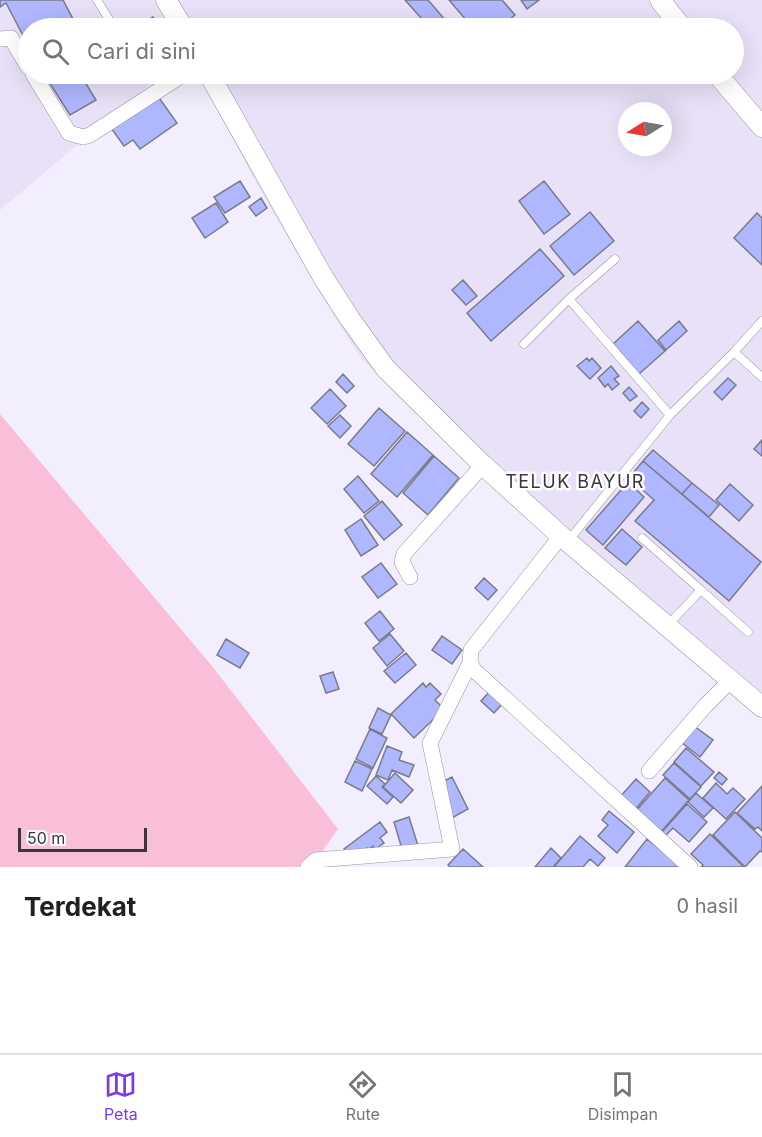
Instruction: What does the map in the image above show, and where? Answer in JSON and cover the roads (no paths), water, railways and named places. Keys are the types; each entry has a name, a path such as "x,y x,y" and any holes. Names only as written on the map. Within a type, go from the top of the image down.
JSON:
{"street":[{"path":"166,0 177,18"},
{"path":"660,0 674,18"},
{"path":"0,39 11,38 18,50"},
{"path":"39,84 69,133 83,137 90,135 169,84"},
{"path":"215,84 323,277 386,369 483,465 565,539 762,707"},
{"path":"725,84 762,127"},
{"path":"410,577 402,562 404,554 483,465"},
{"path":"308,867 316,860 452,849 430,743 470,663 471,651 565,539"},
{"path":"470,663 474,670 690,867"},
{"path":"649,771 706,705 731,680"}],"lane":[{"path":"97,0 108,18"},
{"path":"524,344 569,299 615,259"},
{"path":"569,299 670,415"},
{"path":"565,539 670,415 762,321"},
{"path":"734,352 762,377"},
{"path":"642,538 748,632"},
{"path":"668,625 701,590"}],"district":[{"name":"TELUK BAYUR","path":"575,482"}]}
